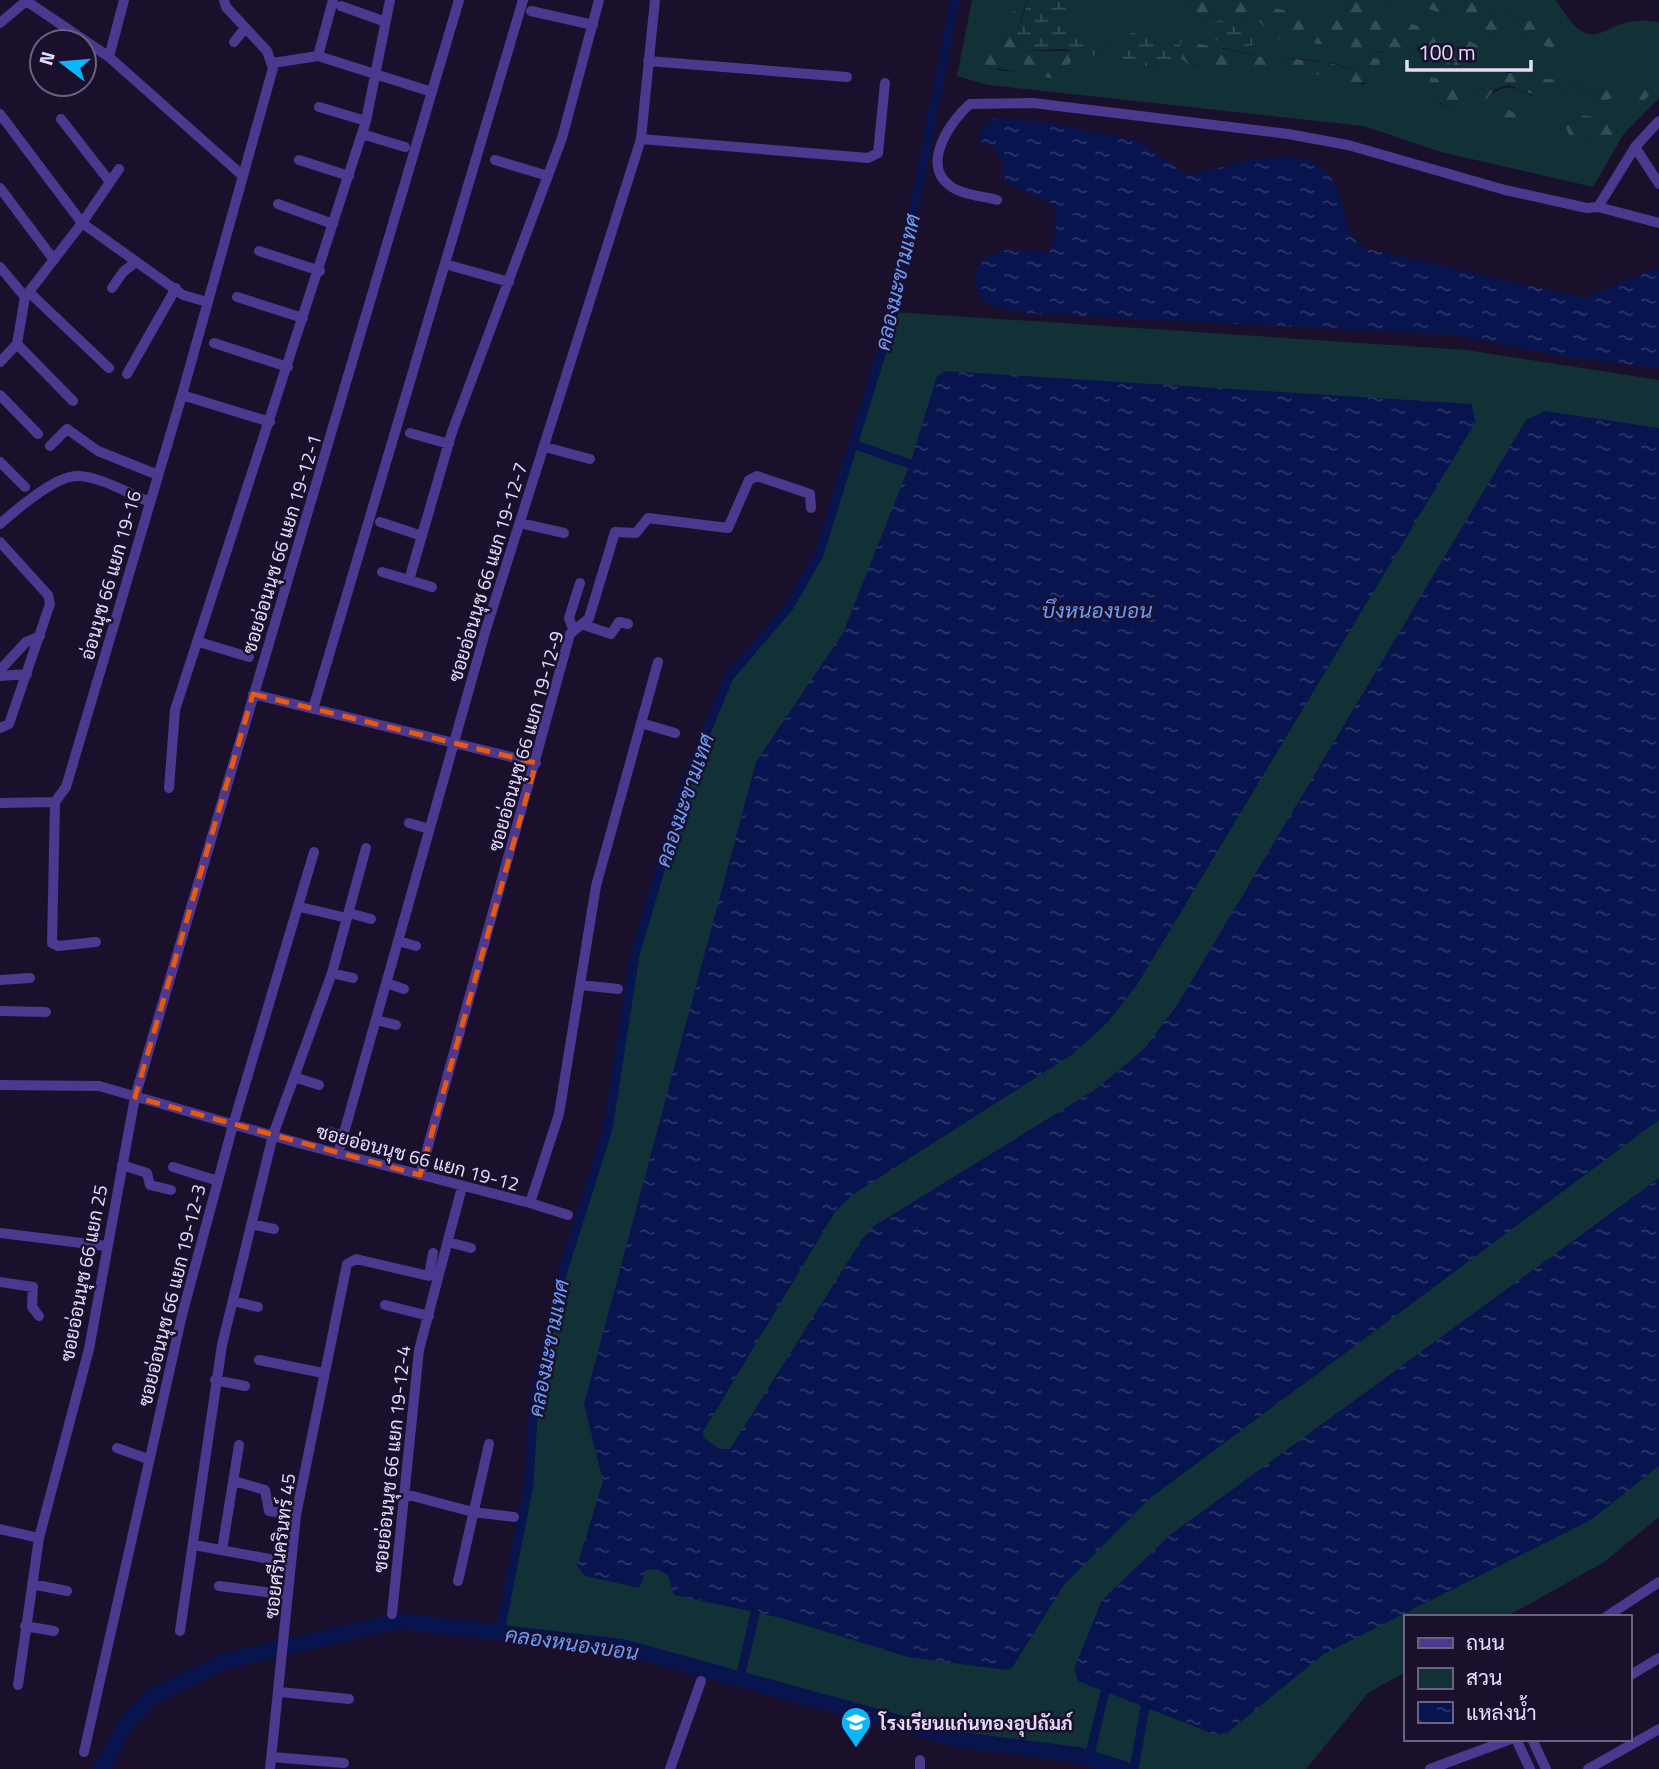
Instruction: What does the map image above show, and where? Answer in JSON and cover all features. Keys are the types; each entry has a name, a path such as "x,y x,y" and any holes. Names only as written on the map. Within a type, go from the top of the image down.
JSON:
{"street":[{"path":"109,57 124,0"},
{"path":"224,0 226,7 267,51 273,63 318,56 432,92"},
{"path":"169,788 172,725 366,121 383,21 390,0"},
{"name":"ซอยอ่อนนุช 66 แยก 19-12-1","path":"135,1097 459,0"},
{"path":"313,709 523,0"},
{"path":"409,580 449,444 562,138 600,0"},
{"name":"ซอยอ่อนนุช 66 แยก 19-12-7","path":"338,1154 453,743 641,139 655,0"},
{"path":"0,23 25,1 109,57 243,176"},
{"path":"318,56 337,3 383,21"},
{"path":"531,11 593,25"},
{"path":"234,42 245,28"},
{"path":"648,61 847,77"},
{"name":"อ่อนนุช 66 แยก 19-16","path":"55,802 66,787 182,395 273,63"},
{"path":"641,139 868,159 878,153 885,83"},
{"path":"997,200 951,187 940,177 939,161 948,126 970,104 1033,103 1288,134 1348,145 1504,190 1587,208 1598,207 1659,223"},
{"path":"320,107 366,121"},
{"path":"0,114 82,223 183,295 207,302"},
{"path":"61,119 110,182"},
{"path":"1598,207 1635,147 1659,121"},
{"path":"362,134 404,147"},
{"path":"1635,147 1659,184"},
{"path":"299,160 349,176"},
{"path":"495,160 548,176"},
{"path":"0,362 17,344 27,295 119,169"},
{"path":"0,188 54,260"},
{"path":"278,204 333,224"},
{"path":"259,251 320,271"},
{"path":"112,288 123,272 136,262"},
{"path":"452,266 509,282"},
{"path":"0,267 27,295 109,368"},
{"path":"127,374 176,288"},
{"path":"237,297 303,318"},
{"path":"214,343 288,367"},
{"path":"17,344 73,401"},
{"path":"0,395 38,434"},
{"path":"182,395 270,422"},
{"path":"50,446 67,429 98,451 158,475"},
{"path":"410,433 449,444"},
{"path":"545,447 590,459"},
{"path":"0,462 25,487"},
{"name":"ซอยอ่อนนุช 66 แยก 19-12-9","path":"420,1175 573,629 584,625 617,530 635,534 648,518 728,528 749,481 757,476 810,494 811,509"},
{"path":"0,524 45,490 72,477 87,478 150,502"},
{"path":"380,522 422,536"},
{"path":"520,523 564,533"},
{"path":"0,542 50,600 9,724 0,728"},
{"path":"382,572 432,587"},
{"path":"573,629 569,618 580,583"},
{"path":"584,625 611,634 618,622 628,624"},
{"path":"0,670 26,642 40,636"},
{"path":"199,642 249,657"},
{"name":"ซอยอ่อนนุช 66 แยก 19-12","path":"0,1085 88,1084 338,1154 530,1203 559,1114 596,886 658,662"},
{"path":"0,676 27,674"},
{"path":"253,694 536,763"},
{"path":"641,723 675,733"},
{"path":"0,803 55,802 52,943 58,946 96,942"},
{"path":"409,823 429,829"},
{"path":"180,1631 215,1380 272,1135 332,973 366,848"},
{"name":"ซอยอ่อนนุช 66 แยก 19-12-3","path":"84,1752 148,1459 218,1181 314,852"},
{"path":"300,907 370,919"},
{"path":"398,941 416,946"},
{"path":"332,973 352,978"},
{"path":"0,980 30,978"},
{"path":"386,983 404,989"},
{"path":"580,985 618,989"},
{"path":"0,1012 46,1012"},
{"path":"376,1020 396,1025"},
{"path":"295,1077 319,1085"},
{"name":"ซอยอ่อนนุช 66 แยก 25","path":"18,1685 39,1538 89,1349 135,1097"},
{"path":"328,1131 343,1136"},
{"path":"122,1165 147,1172 150,1185 170,1190"},
{"path":"173,1167 218,1181"},
{"name":"ซอยอ่อนนุช 66 แยก 19-12-4","path":"392,1614 419,1350 462,1187"},
{"path":"530,1203 568,1215"},
{"path":"251,1224 274,1229"},
{"path":"0,1233 106,1245"},
{"path":"449,1242 471,1248"},
{"name":"ซอยศรีนครินทร์ 45","path":"270,1769 283,1663 296,1515 347,1264 356,1259 429,1276 433,1253"},
{"path":"0,1282 33,1287 32,1307 39,1316"},
{"path":"233,1301 258,1307"},
{"path":"385,1305 429,1316"},
{"path":"259,1360 323,1373"},
{"path":"215,1380 245,1386"},
{"path":"458,1581 489,1444"},
{"path":"222,1550 239,1445"},
{"path":"117,1448 148,1459"},
{"path":"234,1480 265,1490 269,1511 296,1515"},
{"path":"405,1494 473,1512 514,1517"},
{"path":"0,1529 39,1538"},
{"path":"194,1545 291,1563"},
{"path":"1609,1615 1659,1582"},
{"path":"32,1584 67,1591"},
{"path":"219,1586 288,1595"},
{"path":"25,1626 54,1631"},
{"path":"1631,1675 1659,1658"},
{"path":"670,1769 701,1681"},
{"path":"280,1692 349,1699"},
{"path":"1588,1769 1659,1729"},
{"path":"1430,1769 1507,1741"},
{"path":"1514,1741 1530,1769"},
{"path":"1533,1741 1546,1769"},
{"path":"272,1757 344,1763"}],"highlighted area":[{"path":"253,694 536,763 420,1175 135,1097"}],"green space":[{"path":"972,0 1028,0 1023,12 1016,11 1005,20 1002,46 997,49 997,70 1064,76 1076,51 1101,56 1105,39 1066,34 1071,0 1189,0 1190,15 1260,22 1271,32 1381,53 1404,46 1422,51 1419,59 1433,57 1434,62 1456,61 1450,72 1465,69 1482,48 1466,39 1394,19 1386,14 1385,0 1405,0 1500,36 1515,36 1551,48 1536,23 1465,0 1556,0 1573,24 1591,34 1630,22 1659,22 1659,98 1623,135 1593,187 1441,152 1364,126 988,85 957,76","holes":["1182,40 1170,67 1130,66","1223,48 1264,57 1269,51 1276,52 1278,57 1330,62 1360,71 1371,58 1381,59 1375,76 1364,85 1301,71 1188,64","1532,68 1534,76 1573,80 1578,87 1594,93 1608,88 1605,101 1550,85 1531,96 1519,89 1501,89 1468,106 1453,107 1424,99 1431,78 1459,84 1461,94 1475,96 1480,89 1491,87 1508,71 1515,74","1580,115 1617,120 1603,150 1581,137"]},
{"path":"1028,0 1071,0 1067,34 1105,38 1101,57 1062,49 1026,51 1014,43"},
{"path":"1189,0 1225,0 1345,20 1347,5 1352,0 1385,0 1386,14 1394,19 1466,39 1482,48 1479,65 1474,71 1467,69 1452,74 1456,61 1451,60 1447,68 1438,71 1433,68 1435,58 1424,65 1419,62 1422,51 1404,46 1400,54 1392,58 1387,53 1274,38 1260,22 1190,15"},
{"path":"1225,0 1352,0 1347,5 1345,20"},
{"path":"1405,0 1465,0 1536,23 1549,30 1558,45 1551,48 1515,36 1500,36"},
{"path":"1023,12 1015,44 1026,51 1076,51 1062,80 985,66 986,52 1002,46 1005,14"},
{"path":"1221,20 1254,31 1258,38 1257,44 1230,45 1205,33 1207,24"},
{"path":"1131,33 1175,36 1182,40 1174,64 1170,67 1130,66 1122,62 1124,38"},
{"path":"1190,42 1263,57 1268,51 1276,52 1279,57 1319,62 1321,55 1328,55 1330,63 1360,71 1371,58 1381,59 1373,82 1360,83 1298,72 1188,64 1180,57 1182,47"},
{"path":"1521,68 1532,68 1534,76 1539,78 1573,80 1578,87 1594,93 1608,88 1616,90 1614,97 1605,101 1551,85 1536,96 1509,85 1495,89 1482,104 1458,108 1424,99 1431,77 1459,84 1461,94 1475,96 1480,89 1491,87 1503,73 1515,73"},
{"path":"1644,89 1651,94 1632,110 1628,107 1628,98"},
{"path":"1507,109 1514,113 1528,110 1523,123 1504,122 1500,117 1502,110"},
{"path":"1573,116 1617,120 1620,126 1616,138 1603,150 1581,137 1569,135 1566,127"},
{"name":"บึงหนองบอน","path":"894,312 1466,350 1659,380 1659,1517 1604,1562 1510,1615 1404,1615 1404,1673 1368,1693 1306,1769 1124,1769 1078,1755 961,1740 622,1647 500,1632 529,1484 534,1397 563,1271 608,1129 635,955 687,779 729,677 789,607 819,555"}],"water":[{"path":"997,117 1050,123 1139,141 1188,176 1274,157 1295,158 1314,163 1329,176 1340,196 1349,230 1363,248 1584,298 1659,267 1659,368 1564,357 1456,335 1023,313 996,307 982,300 975,283 980,261 1003,250 1049,252 1057,223 1053,204 1005,182 1002,161 992,145 983,145 979,135 986,124"},
{"name":"บึงหนองบอน","path":"946,371 1472,404 1475,423 1137,985 1107,1023 1073,1054 852,1195 835,1212 703,1432 704,1438 720,1449 730,1449 862,1239 874,1226 1096,1089 1144,1049 1177,1005 1526,420 1545,411 1659,428 1659,1120 1149,1499 1064,1585 1012,1668 1006,1670 908,1657 781,1618 674,1595 668,1575 656,1569 646,1570 639,1588 585,1576 577,1566 603,1481 584,1404 756,762 843,633 910,464 937,376"},
{"path":"1659,1178 1659,1466 1591,1520 1324,1654 1227,1733 1216,1735 1078,1681 1074,1669 1102,1600 1170,1535"}],"waterway":[{"name":"คลองมะขามเทศ","path":"500,1632 529,1484 534,1397 563,1271 608,1129 635,955 687,779 729,677 789,607 819,555 894,312 955,0"},
{"path":"853,444 910,464"},
{"path":"740,1678 755,1613"},
{"name":"คลองหนองบอน","path":"98,1769 104,1765 127,1723 151,1697 223,1662 398,1621 622,1647 961,1740 1078,1755 1124,1769"},
{"path":"1089,1758 1105,1692"},
{"path":"1134,1769 1145,1707"}],"place":[{"name":"โรงเรียนแก่นทองอุปถัมภ์","path":"856,1749"}]}
